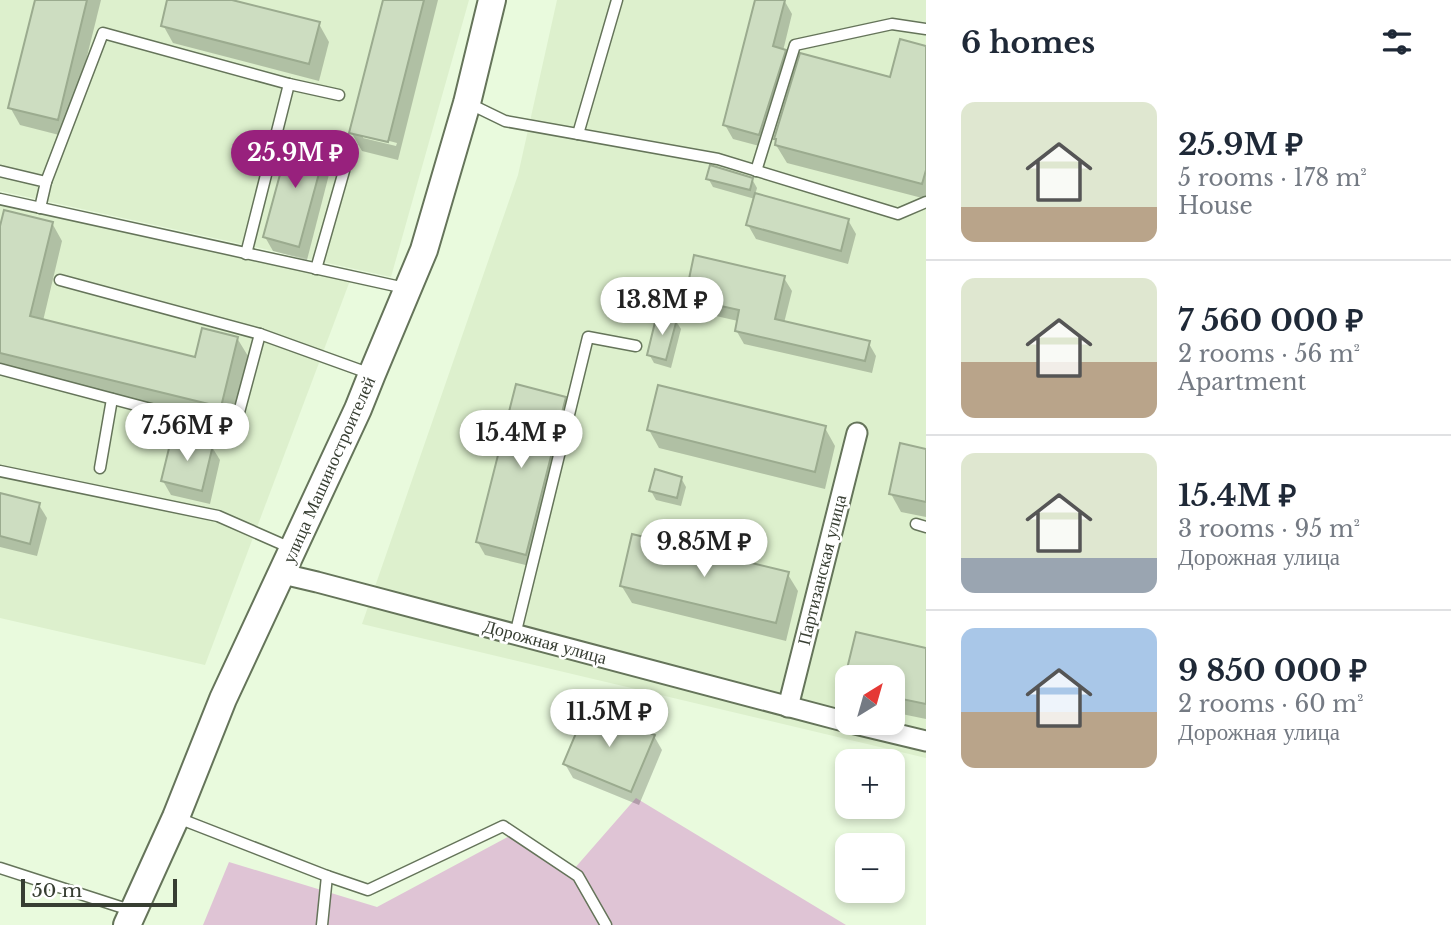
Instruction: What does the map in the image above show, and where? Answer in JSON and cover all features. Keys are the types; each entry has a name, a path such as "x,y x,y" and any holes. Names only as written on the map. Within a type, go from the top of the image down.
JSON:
{"street":[{"name":"улица Машиностроителей","path":"130,918 176,817 223,699 358,409 409,289 424,250 467,103 492,0"},
{"name":"Партизанская улица","path":"788,707 857,433"},
{"name":"Дорожная улица","path":"283,574 835,719"},
{"name":"Дорожная улица","path":"902,735 926,741"}],"lane":[{"path":"578,134 617,0"},
{"path":"756,171 795,45 891,24 926,29"},
{"path":"40,208 46,181 103,33 339,95"},
{"path":"246,254 289,84"},
{"path":"467,103 505,121 718,159 898,214 926,202"},
{"path":"0,171 46,181"},
{"path":"316,269 344,171"},
{"path":"0,199 409,289"},
{"path":"60,280 260,334 372,374"},
{"path":"0,369 234,431 260,334"},
{"path":"516,635 588,337 636,346"},
{"path":"100,468 112,399"},
{"path":"0,471 218,516 293,549"},
{"path":"176,817 368,890 503,825 579,876 606,925"},
{"path":"0,868 130,918"},
{"path":"322,925 327,876"}],"shaded area":[{"path":"0,0 469,0 391,277 0,191"},
{"path":"557,0 926,0 926,758 905,753 905,749 888,749 362,624 518,175"},
{"path":"0,195 354,270 205,665 0,618"},
{"path":"636,798 846,925 203,925 229,862 377,907 517,832 574,869"}],"building":[{"path":"35,0 87,0 58,120 8,108"},
{"path":"167,0 232,0 320,22 309,64 161,26"},
{"path":"383,0 424,0 388,142 349,133"},
{"path":"755,0 785,0 773,46 786,50 759,135 723,125"},
{"path":"900,39 926,46 926,170 922,184 775,145 774,139 800,53 890,77"},
{"path":"291,134 327,144 299,247 263,237"},
{"path":"710,165 753,178 750,190 706,179"},
{"path":"755,193 849,219 841,251 746,225"},
{"path":"4,210 53,222 30,316 195,357 202,328 238,337 221,407 0,353 0,226"},
{"path":"694,255 785,276 775,319 870,341 865,361 735,331 739,310 685,298"},
{"path":"657,314 677,319 666,360 647,355"},
{"path":"516,384 566,397 526,555 476,542"},
{"path":"658,385 826,426 815,472 647,430"},
{"path":"172,436 213,445 202,491 161,481"},
{"path":"900,443 926,449 926,502 889,494"},
{"path":"655,469 682,477 677,498 649,491"},
{"path":"0,493 40,503 30,544 0,536"},
{"path":"632,534 789,572 776,623 620,586"},
{"path":"856,632 926,648 926,704 905,700 905,665 848,665"},
{"path":"587,707 655,735 631,792 563,764"}]}
